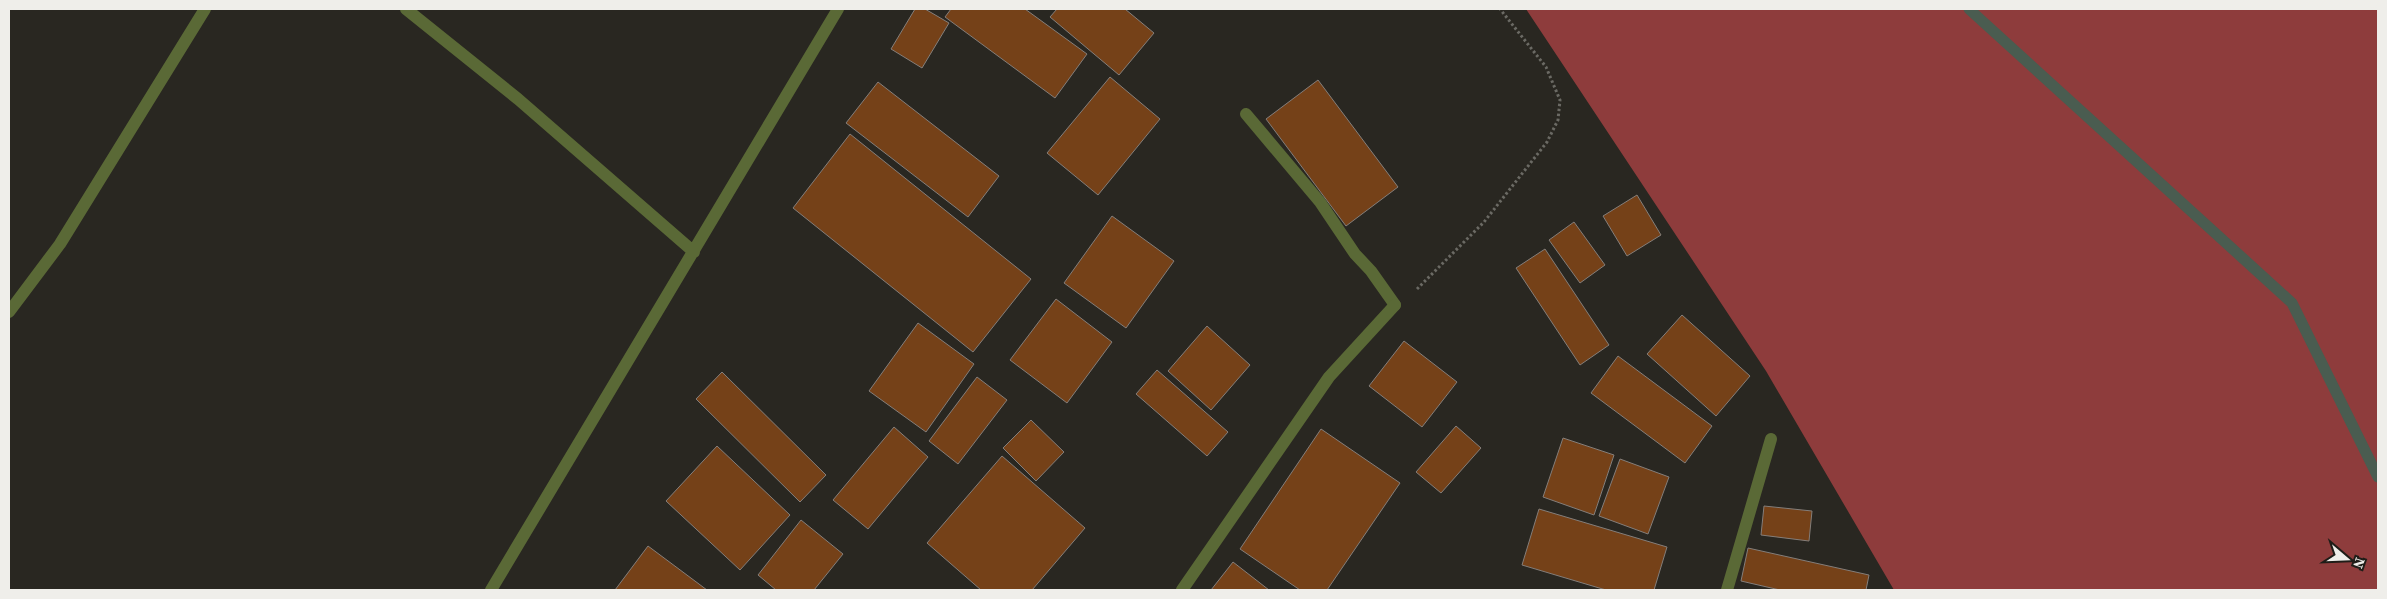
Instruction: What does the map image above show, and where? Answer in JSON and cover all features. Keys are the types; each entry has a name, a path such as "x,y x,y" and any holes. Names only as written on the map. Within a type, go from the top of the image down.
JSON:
{"street":[{"path":"9,312 60,244 205,9"},
{"path":"406,9 518,99 694,252"},
{"path":"490,590 838,9"},
{"path":"1182,590 1329,377 1395,304 1371,271 1355,254 1320,202 1246,114"},
{"path":"1727,590 1771,439"}],"path":[{"path":"1395,304 1415,291 1484,222 1547,142 1558,120 1560,100 1546,67 1500,9"}],"shaded area":[{"path":"1526,9 2378,9 2378,590 1894,590 1766,371"}],"building":[{"path":"915,9 925,9 949,23 922,68 891,49"},
{"path":"951,9 1025,9 1087,54 1055,98 945,17"},
{"path":"1057,9 1125,9 1154,33 1119,75 1050,17"},
{"path":"1110,77 1160,119 1098,195 1047,153"},
{"path":"1318,80 1398,187 1346,226 1266,119"},
{"path":"878,82 999,176 968,217 846,123"},
{"path":"850,134 1031,279 973,352 793,208"},
{"path":"1637,195 1661,235 1627,256 1603,216"},
{"path":"1112,216 1174,261 1126,328 1064,283"},
{"path":"1574,222 1605,265 1580,283 1549,240"},
{"path":"1545,249 1609,345 1580,365 1516,268"},
{"path":"1056,299 1112,342 1067,403 1010,360"},
{"path":"1682,315 1750,376 1716,416 1647,354"},
{"path":"918,323 974,364 926,432 869,391"},
{"path":"1207,326 1250,365 1211,410 1168,371"},
{"path":"1404,341 1457,382 1422,427 1369,386"},
{"path":"1618,356 1712,426 1685,463 1591,393"},
{"path":"1157,370 1228,432 1207,456 1136,394"},
{"path":"722,372 826,475 800,502 696,399"},
{"path":"977,377 1007,400 958,464 929,441"},
{"path":"1031,420 1064,452 1036,481 1003,448"},
{"path":"1456,426 1481,448 1441,493 1416,472"},
{"path":"894,427 928,457 868,529 833,500"},
{"path":"1321,429 1400,483 1327,590 1300,590 1240,549"},
{"path":"1563,438 1614,455 1594,515 1543,497"},
{"path":"717,446 790,515 740,570 666,501"},
{"path":"1002,456 1085,528 1032,590 981,590 927,543"},
{"path":"1620,459 1669,477 1648,534 1599,516"},
{"path":"1764,506 1812,511 1809,541 1761,535"},
{"path":"1539,509 1667,547 1654,590 1606,590 1522,565"},
{"path":"801,520 843,554 814,590 776,590 758,575"},
{"path":"648,546 707,590 615,590"},
{"path":"1748,548 1869,575 1866,590 1780,590 1741,581"},
{"path":"1233,562 1269,590 1211,590"}],"waterway":[{"path":"1969,9 2292,303 2378,477"}]}
